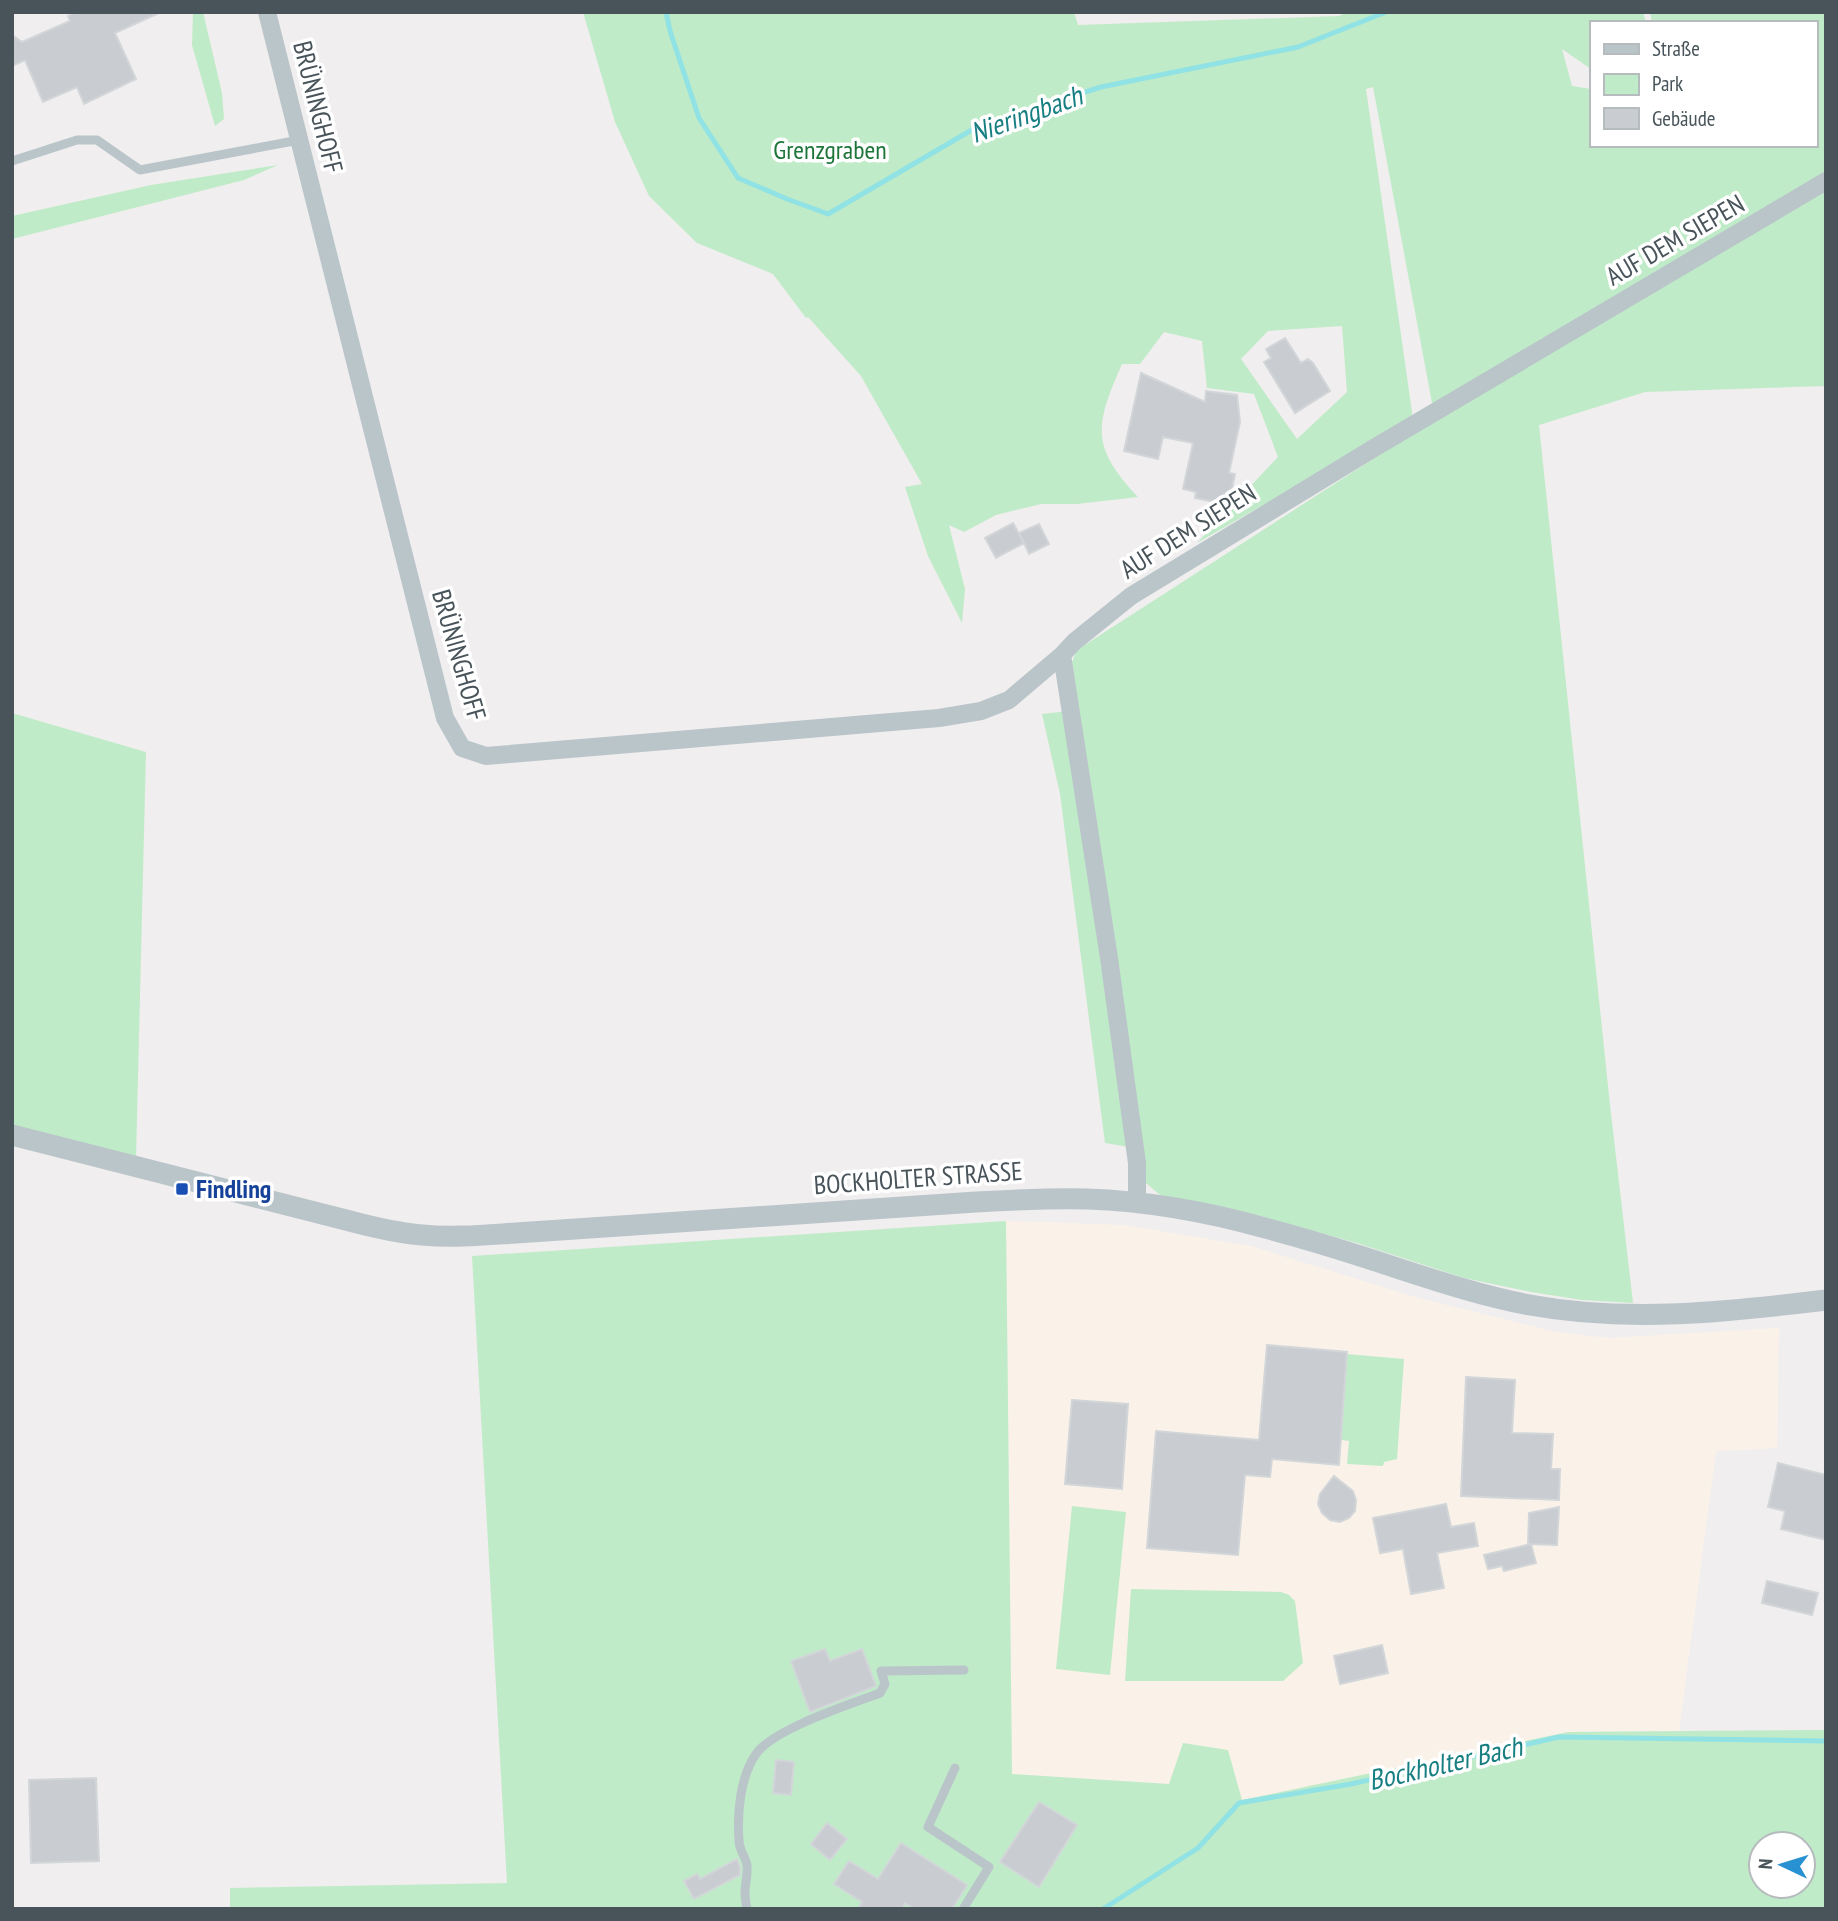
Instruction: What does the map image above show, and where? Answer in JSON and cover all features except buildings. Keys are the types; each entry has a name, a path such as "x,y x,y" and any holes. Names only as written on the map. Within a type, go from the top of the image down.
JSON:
{"street":[{"name":"BRÜNINGHOFF","path":"267,12 445,718 462,748 486,756 939,718 981,710 1009,699 1062,655"},
{"name":"AUF DEM SIEPEN","path":"1062,655 1131,596 1374,447 1826,181"},
{"path":"1062,655 1111,972 1137,1163 1137,1203"},
{"name":"BOCKHOLTER STRASSE","path":"12,1135 360,1224 423,1235 456,1237 1038,1199 1088,1199 1137,1203 1262,1227 1489,1296 1555,1309 1679,1314 1826,1300"}],"lane":[{"path":"12,161 77,140 97,140 140,170 299,141"},
{"path":"747,1909 747,1864 739,1846 738,1830 746,1773 758,1751 782,1734 819,1716 880,1693 885,1684 881,1671 964,1670"},
{"path":"955,1768 928,1827 989,1867 963,1909"}],"shaded area":[{"path":"1006,1221 1124,1225 1251,1246 1418,1298 1556,1332 1609,1338 1779,1328 1777,1448 1716,1451 1679,1731 1568,1732 1242,1800 1183,1743 1169,1784 1012,1774"}],"green space":[{"path":"193,12 203,12 222,93 224,119 215,126 192,45"},
{"name":"Grenzgraben","path":"583,12 1074,12 1078,25 1339,16 1347,12 1643,12 1645,21 1590,21 1590,68 1562,49 1572,86 1590,89 1590,147 1817,147 1817,21 1652,21 1650,12 1826,12 1826,386 1645,392 1539,425 1633,1303 1582,1300 1464,1278 1357,1243 1263,1217 1160,1195 1146,1183 1142,1149 1105,1143 1060,794 1042,714 1078,710 1072,662 1077,650 1435,419 1373,87 1366,89 1413,419 1197,543 1278,457 1254,394 1207,388 1202,341 1164,332 1140,364 1122,364 1106,403 1103,419 1102,434 1111,463 1138,497 1077,504 1041,504 996,515 964,532 949,525 965,589 962,623 928,556 905,487 922,484 861,376 808,317 806,318 773,274 697,243 649,196 615,122","holes":["1342,326 1347,392 1297,439 1241,359 1268,331"]},
{"path":"278,165 244,180 12,239 12,216 151,185"},
{"path":"12,713 146,752 136,1158 12,1126"},
{"path":"1006,1221 1012,1774 1169,1784 1183,1743 1228,1750 1242,1800 1568,1732 1826,1730 1826,1909 230,1909 230,1888 507,1883 472,1256"},
{"path":"1347,1354 1404,1359 1397,1459 1384,1462 1383,1466 1347,1464 1349,1441 1341,1440"},
{"path":"1072,1506 1126,1512 1110,1675 1056,1669"},
{"path":"1131,1589 1281,1592 1289,1595 1295,1601 1303,1663 1283,1681 1125,1681"}],"waterway":[{"name":"Nieringbach","path":"666,12 699,118 738,178 828,214 975,128 1101,87 1298,47 1386,12"},
{"name":"Bockholter Bach","path":"1103,1909 1198,1848 1239,1803 1351,1784 1559,1737 1826,1741"}],"place":[{"name":"Findling","path":"182,1189"}]}
